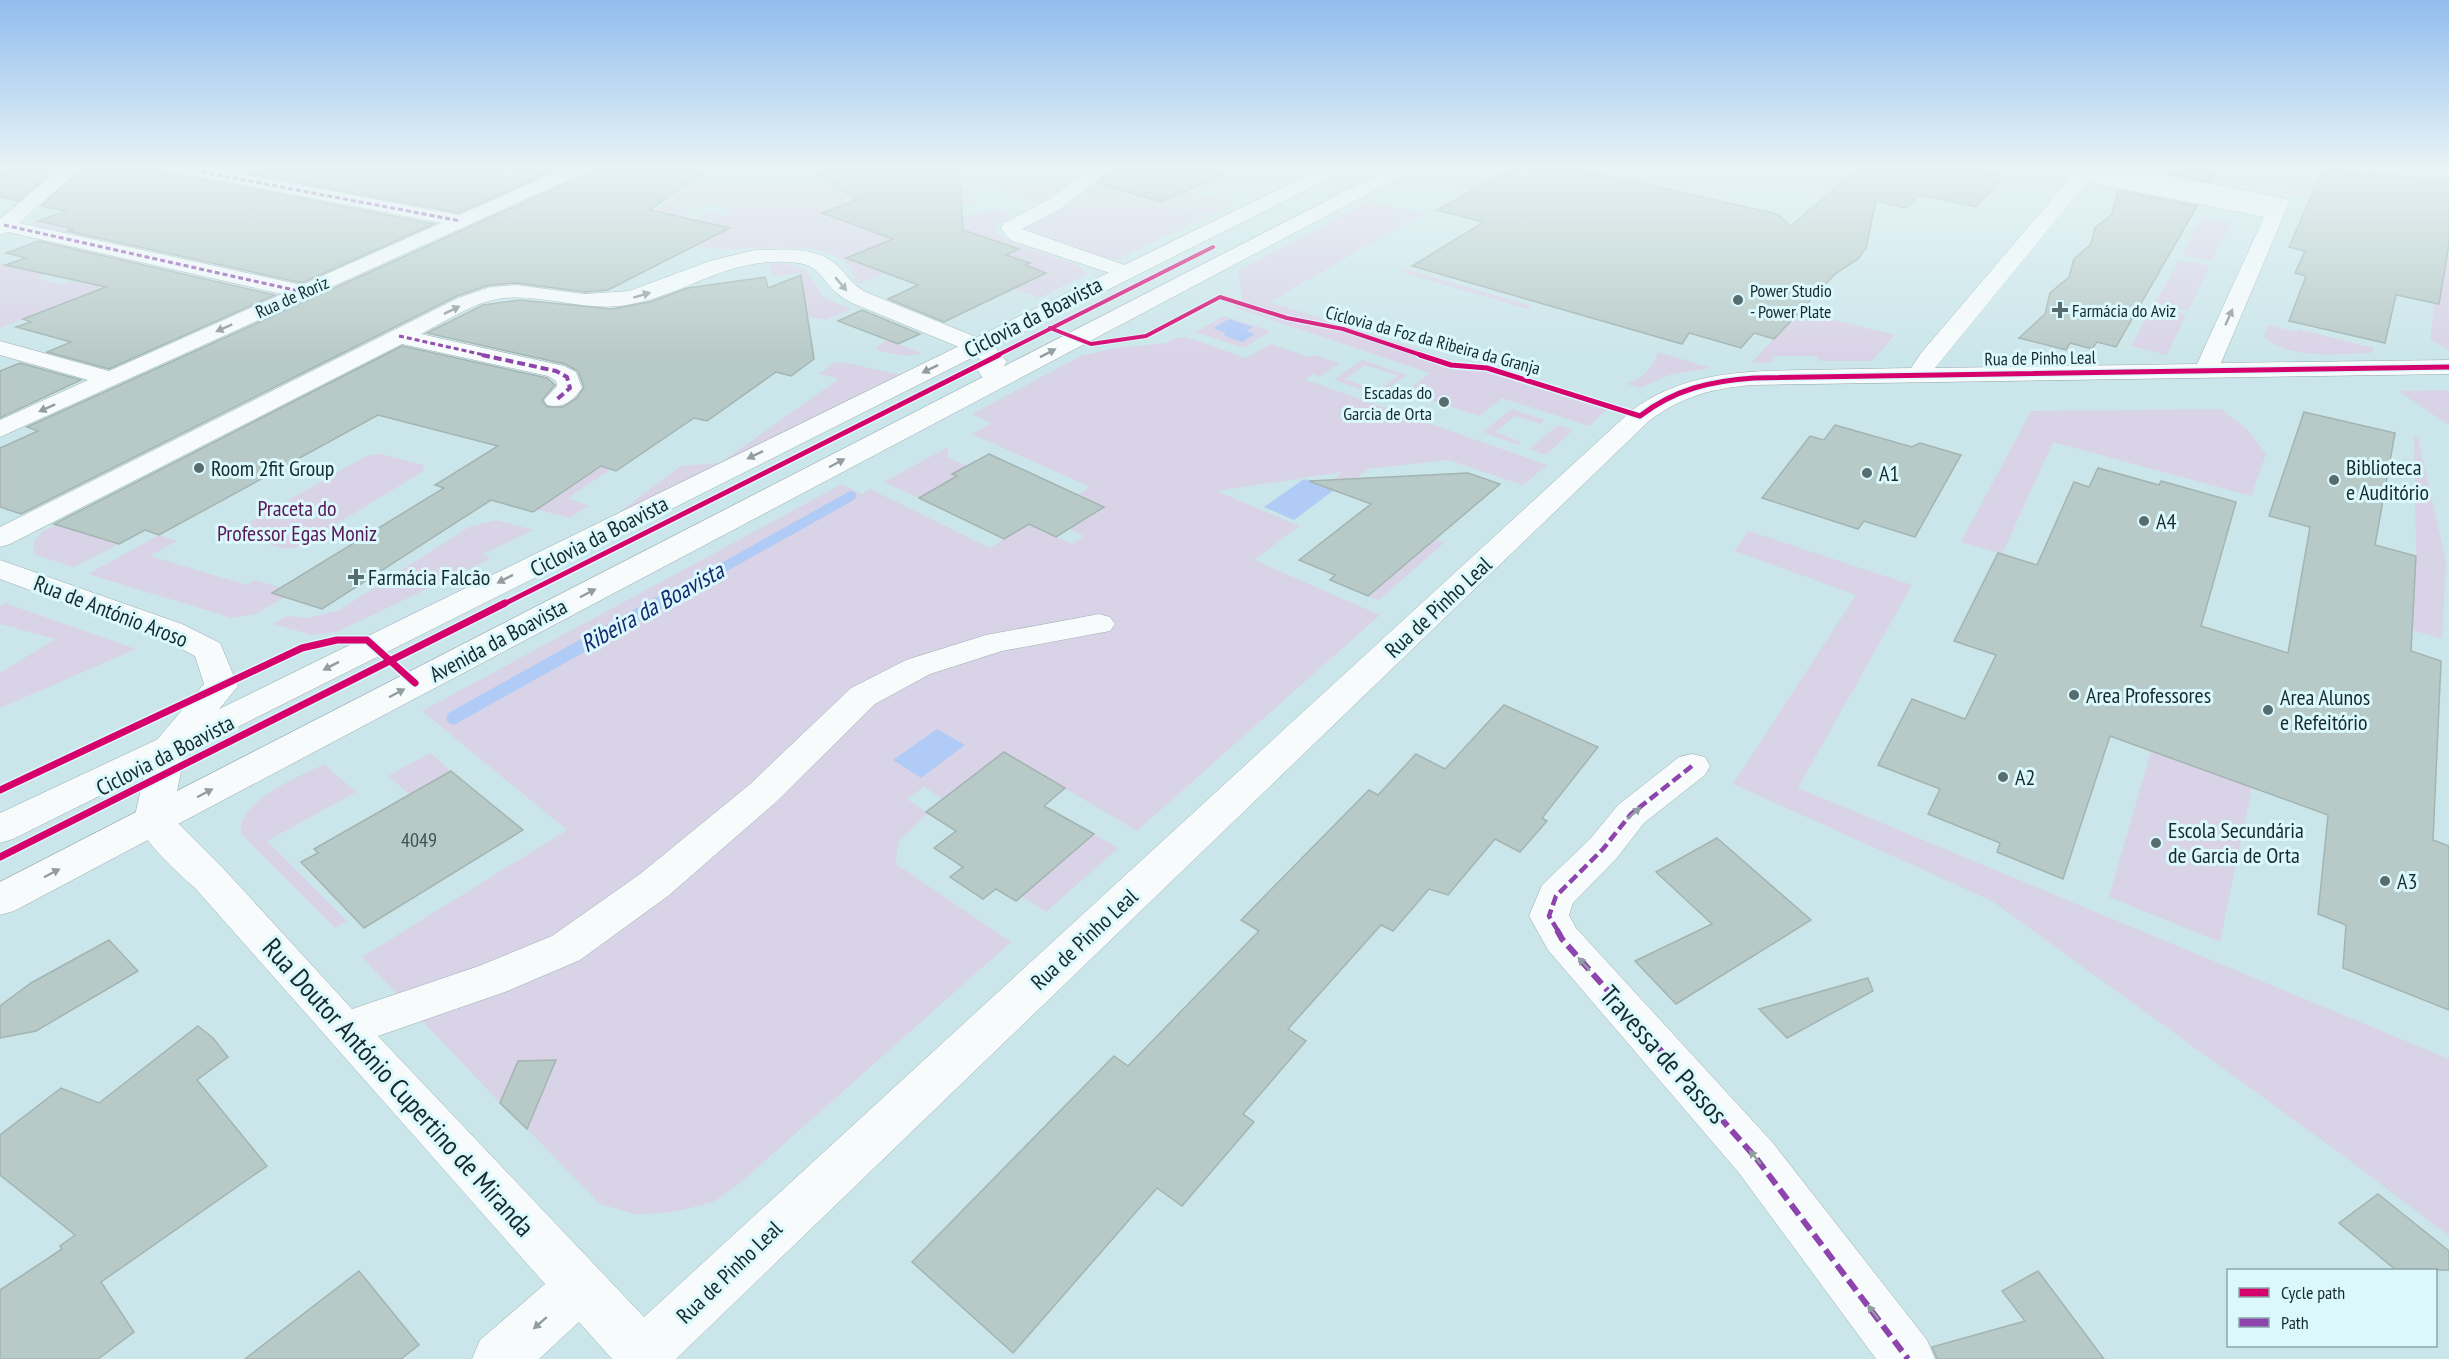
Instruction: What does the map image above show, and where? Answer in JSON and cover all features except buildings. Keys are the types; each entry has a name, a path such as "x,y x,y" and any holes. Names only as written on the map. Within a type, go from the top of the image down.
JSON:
{"street":[{"path":"13,229 303,292"},
{"name":"Rua de Roriz","path":"0,429 442,229"},
{"path":"1011,229 1012,232 1126,272"},
{"path":"0,829 168,748 1212,229"},
{"name":"Avenida da Boavista","path":"0,900 1285,229"},
{"path":"1919,375 1944,339 2037,229"},
{"path":"2206,370 2268,229"},
{"path":"0,538 399,336 485,295 516,291 595,303 608,302 645,294 715,264 740,258 774,255 810,260 822,264 831,271 845,291 977,346 995,362 989,369 996,380"},
{"path":"399,336 556,371 567,377 570,388 555,400"},
{"path":"0,348 111,379"},
{"name":"Rua de Pinho Leal","path":"644,1357 1655,404 1684,389 1728,380 2449,367"},
{"name":"Rua de António Aroso","path":"0,569 171,631 209,650 221,686 168,748 153,820"},
{"path":"345,1030 408,1006 490,980 566,948 654,885 762,794 863,696 918,667 997,642 1099,624"},
{"name":"Travessa de Passos","path":"1692,766 1631,814 1603,849 1556,896 1549,916 1562,939 1756,1158 1908,1359"},
{"name":"Rua Doutor António Cupertino de Miranda","path":"153,820 191,862 209,878 644,1357"},
{"path":"499,1359 581,1287"}],"green space":[{"path":"47,229 76,229 150,246 139,250"},
{"path":"688,229 995,229 995,232 1013,243 1080,266 1089,273 1039,298 1012,288 1045,272 1025,265 1029,263 1006,255 1018,249 976,235 860,284 855,282 850,267 837,256 818,251 773,247 715,249 656,238"},
{"path":"1024,229 1180,229 1114,260"},
{"path":"1315,229 1395,229 1270,302 1606,410 1589,426 1502,398 1479,416 1406,392 1430,373 1236,308 1234,305 1242,300 1238,271"},
{"path":"2195,229 2228,229 2212,261 2182,255"},
{"path":"2375,229 2426,229 2438,258 2449,259 2449,350 2430,339 2434,303 2439,304 2444,277 2428,260"},
{"path":"2179,260 2210,266 2188,311 2155,303"},
{"path":"0,263 46,274 36,278 62,285 71,281 92,286 103,282 122,287 49,309 0,328"},
{"path":"770,263 806,270 822,296 850,309 826,320 751,307 805,301 800,273 772,276"},
{"path":"1406,269 1532,306 1528,309 1401,272"},
{"path":"2153,307 2186,315 2167,355 2131,346"},
{"path":"1800,311 1895,335 1872,361 1820,361 1816,356 1772,356 1774,362 1751,363"},
{"path":"1224,316 1271,331 1244,348 1195,332"},
{"path":"2268,325 2297,332 2298,329 2374,348 2372,353 2301,353 2275,345 2264,337"},
{"path":"1186,337 1246,358 1271,344 1309,357 1314,355 1340,363 1320,377 1313,374 1306,380 1547,465 1523,485 1449,460 1368,469 1339,492 1325,487 1342,472 1217,491 1299,526 1254,560 1380,615 1137,831 1004,752 978,821 924,787 907,799 928,813 898,842 896,864 1011,942 739,1184 713,1202 679,1211 638,1215 600,1204 527,1129 555,1060 518,1061 500,1103 362,957 567,830 422,711 842,484 862,494 870,489 990,548 1029,524 1072,544 1084,536 1019,505 1080,521 1103,507 1078,495 1090,487 972,434 991,423 972,414 1081,356 1115,348 1166,343 1175,338"},
{"path":"887,340 922,353 905,356 879,351 876,348"},
{"path":"1658,352 1711,368 1672,374 1640,388 1626,384 1646,372"},
{"path":"1362,360 1407,375 1379,395 1334,380","holes":["1365,365 1397,375 1378,391 1345,379"]},
{"path":"841,362 903,375 602,525 681,466 720,463 839,379 819,374 834,363"},
{"path":"2449,390 2449,425 2398,391"},
{"path":"1512,409 1545,420 1541,424 1515,416 1495,432 1521,442 1518,445 1483,432"},
{"path":"2221,409 2247,429 2266,454 2251,496 2053,442 2002,554 1961,542 2031,411"},
{"path":"1558,425 1573,430 1546,455 1529,449"},
{"path":"2414,437 2418,438 2446,562 2442,639 2412,630 2416,556"},
{"path":"948,447 947,457 967,466 953,474 957,476 919,498 884,482"},
{"name":"Praceta do Professor Egas Moniz","path":"381,454 423,465 424,471 298,547 284,549 239,535 241,527 366,456"},
{"path":"601,467 611,469 568,498 589,506 569,518 537,509"},
{"path":"496,520 533,530 483,554 490,559 337,632 312,635 273,624 287,616 307,618 338,611 469,527"},
{"path":"58,525 119,544 74,567 36,555 35,540 47,529"},
{"path":"1749,531 1912,585 1798,788 2449,1059 2449,1236 2341,1154 1992,901 1733,784 1856,595 1734,551"},
{"path":"159,535 177,541 150,556 247,585 255,580 281,588 274,593 285,597 256,614 232,618 88,574"},
{"path":"1433,539 1444,543 1379,600 1368,596"},
{"path":"5,603 136,649 0,708 0,673 55,639 0,624 0,606"},
{"path":"2151,751 2252,787 2220,942 2109,897"},
{"path":"430,753 451,771 409,794 388,776"},
{"path":"324,764 356,792 267,841 347,921 335,928 241,834 242,822 248,811 259,800"},
{"path":"1094,834 1118,848 1046,912 1022,896"}],"water":[{"path":"1229,319 1253,327 1247,331 1255,334 1242,342 1223,335 1226,333 1213,328"},
{"path":"1304,479 1334,490 1294,520 1264,507"},
{"path":"937,729 965,745 921,778 893,760"}],"waterway":[{"name":"Ribeira da Boavista","path":"656,605 851,496"},
{"name":"Ribeira da Boavista","path":"453,718 659,603"}],"marked path":[{"path":"24,229 303,292"},
{"path":"399,336 556,371 567,377 570,388 556,400"},
{"path":"1692,766 1631,814 1603,849 1556,896 1549,916 1562,939 1756,1158 1908,1359"}],"cycle path":[{"name":"Ciclovia da Boavista","path":"0,857 1213,247"},
{"name":"Ciclovia da Boavista","path":"1050,328 1091,344 1146,336 1220,297 1287,318 1343,329 1451,365 1487,368 1640,416 1667,398 1694,387 1708,383 1754,378 2449,367"},
{"path":"0,790 302,648 337,640 367,640 415,683"}],"place":[{"name":"Power Studio - Power Plate","path":"1738,300"},
{"name":"Farmácia do Aviz","path":"2060,310"},
{"name":"Escadas do Garcia de Orta","path":"1444,402"},
{"name":"Room 2fit Group","path":"199,468"},
{"name":"A1","path":"1867,473"},
{"name":"Biblioteca e Auditório","path":"2334,480"},
{"name":"A4","path":"2144,521"},
{"name":"Farmácia Falcão","path":"356,577"},
{"name":"Area Professores","path":"2074,695"},
{"name":"Area Alunos e Refeitório","path":"2268,710"},
{"name":"A2","path":"2003,777"},
{"name":"Escola Secundária de Garcia de Orta","path":"2156,843"},
{"name":"A3","path":"2385,881"}]}
